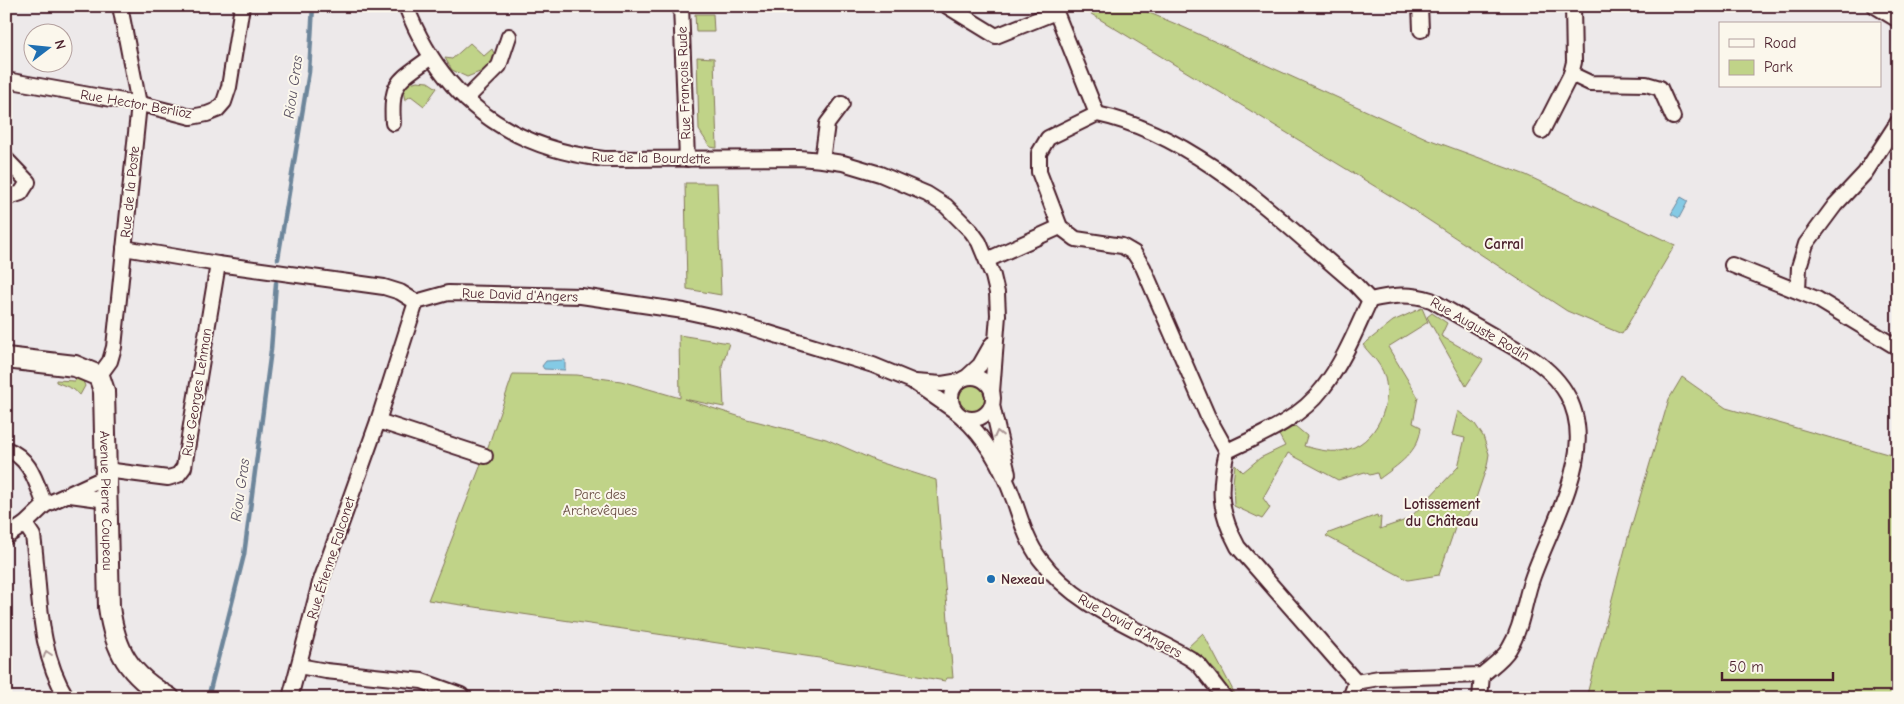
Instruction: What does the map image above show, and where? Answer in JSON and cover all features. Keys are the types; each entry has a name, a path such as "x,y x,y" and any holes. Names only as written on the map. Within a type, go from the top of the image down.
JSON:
{"street":[{"name":"Rue de la Poste","path":"99,376 113,356 139,104 120,6"},
{"name":"Rue Hector Berlioz","path":"6,80 139,104 191,117 217,110 224,102 229,87 242,6"},
{"name":"Rue de la Bourdette","path":"406,6 415,29 446,80 495,123 525,139 551,149 578,156 604,159 799,158 843,163 870,171 927,194 946,206 971,231 987,260 997,293 992,399"},
{"name":"Rue François Rude","path":"681,6 687,159"},
{"path":"947,6 996,36 1056,12 1097,114"},
{"path":"1420,6 1421,30"},
{"path":"1542,130 1574,62 1573,6"},
{"path":"1875,6 1898,20"},
{"path":"466,99 499,66 509,36"},
{"path":"392,123 391,97 399,81 431,57"},
{"path":"1570,74 1590,83 1646,84 1660,88 1673,117"},
{"path":"822,160 827,124 842,104"},
{"path":"1227,451 1278,426 1322,390 1344,356 1370,300 1354,283 1215,167 1174,143 1114,118 1097,114 1048,138 1039,152 1039,172 1060,227 1076,239 1122,246 1134,253 1143,267 1208,417 1227,451 1221,478 1221,506 1227,526 1238,546 1356,682"},
{"path":"1798,290 1799,267 1806,244 1834,205 1865,173 1898,122"},
{"path":"6,159 28,182 21,193 6,198"},
{"path":"987,260 1060,227"},
{"path":"124,248 218,264 384,287 400,292 416,302"},
{"name":"Rue Georges Lehman","path":"107,483 168,478 178,475 184,467 218,264"},
{"path":"1732,265 1817,299 1898,348"},
{"name":"Rue David d'Angers","path":"416,302 448,293 581,296 684,311 730,321 814,346 873,365 912,381 958,414 978,434 991,453 1013,497 1028,539 1039,558 1064,587 1079,599 1191,659 1226,698"},
{"name":"Rue Auguste Rodin","path":"1370,300 1394,295 1415,295 1431,300 1541,364 1555,377 1566,394 1575,416 1579,445 1574,471 1532,578 1519,629 1509,650 1482,675"},
{"name":"Rue Étienne Falconet","path":"290,698 320,584 378,421 416,302"},
{"name":"Rue de la Bourdette","path":"963,379 985,358 995,339"},
{"path":"6,358 75,366 99,376"},
{"name":"Avenue Pierre Coupeau","path":"99,376 104,391 109,607 115,638 130,668 148,684 169,698"},
{"path":"963,379 983,380 992,399 983,417 976,419 958,414 951,395 963,379"},
{"name":"Rue David d'Angers","path":"912,381 932,384 963,379"},
{"name":"Rue David d'Angers","path":"992,399 1013,497"},
{"path":"378,421 485,456"},
{"path":"6,449 22,458 30,467 45,505"},
{"path":"6,537 25,524 45,505 97,481 107,483"},
{"path":"25,524 33,536 44,646 52,668 67,698"},
{"path":"299,666 326,671 422,681 462,695"},
{"path":"1356,682 1379,678 1482,675 1480,698"},
{"path":"1350,698 1356,682"}],"green space":[{"path":"1078,6 1133,6 1428,139 1526,175 1675,245 1622,334 1567,311 1404,204"},
{"path":"695,14 713,14 714,32 696,32"},
{"path":"470,43 484,56 492,49 496,58 485,70 467,77 452,70 445,58 452,59"},
{"path":"697,57 714,58 717,148 710,147 699,130"},
{"path":"417,81 428,82 437,88 424,106 411,96 405,100 403,91 408,84"},
{"path":"685,183 717,183 721,295 687,289"},
{"path":"1422,308 1428,322 1388,347 1418,397 1413,423 1421,427 1412,451 1379,479 1377,473 1370,475 1365,472 1338,480 1288,453 1263,498 1270,508 1262,519 1234,506 1233,483 1235,464 1243,472 1260,458 1285,446 1279,435 1295,426 1307,436 1304,446 1326,451 1349,449 1360,444 1369,436 1377,426 1382,414 1386,402 1387,389 1385,377 1380,366 1363,345 1393,321"},
{"path":"1432,313 1447,323 1441,336 1483,360 1466,386 1427,317"},
{"name":"Parc des Archevêques","path":"679,335 729,343 722,366 724,407 684,399 747,419 826,439 876,461 936,480 953,678 947,678 945,681 819,658 428,600 489,444 513,374 577,375 621,381 680,398"},
{"path":"1682,377 1726,408 1898,457 1898,698 1586,698 1629,534 1669,399"},
{"path":"76,378 83,381 85,386 80,395 73,389 56,382 56,380 75,381"},
{"path":"971,383 982,387 986,398 982,409 971,413 960,409 956,398 960,387"},
{"path":"1458,411 1475,424 1483,436 1489,454 1487,466 1472,510 1455,528 1439,575 1408,580 1326,536 1329,533 1377,515 1378,518 1381,517 1380,529 1409,519 1458,467 1465,438 1452,435"},
{"path":"1203,633 1237,698 1234,698 1216,671 1188,647"}],"water":[{"path":"1681,197 1688,201 1679,218 1671,214"},
{"path":"565,360 565,370 544,369 542,366 546,361"}],"waterway":[{"name":"Riou Gras","path":"278,259 309,72 313,6"},
{"name":"Riou Gras","path":"208,698 244,555 271,350 276,283"}],"place":[{"name":"Nexeau","path":"991,579"}],"district":[{"name":"Carral","path":"1504,244"},
{"name":"Lotissement du Château","path":"1442,512"}]}
